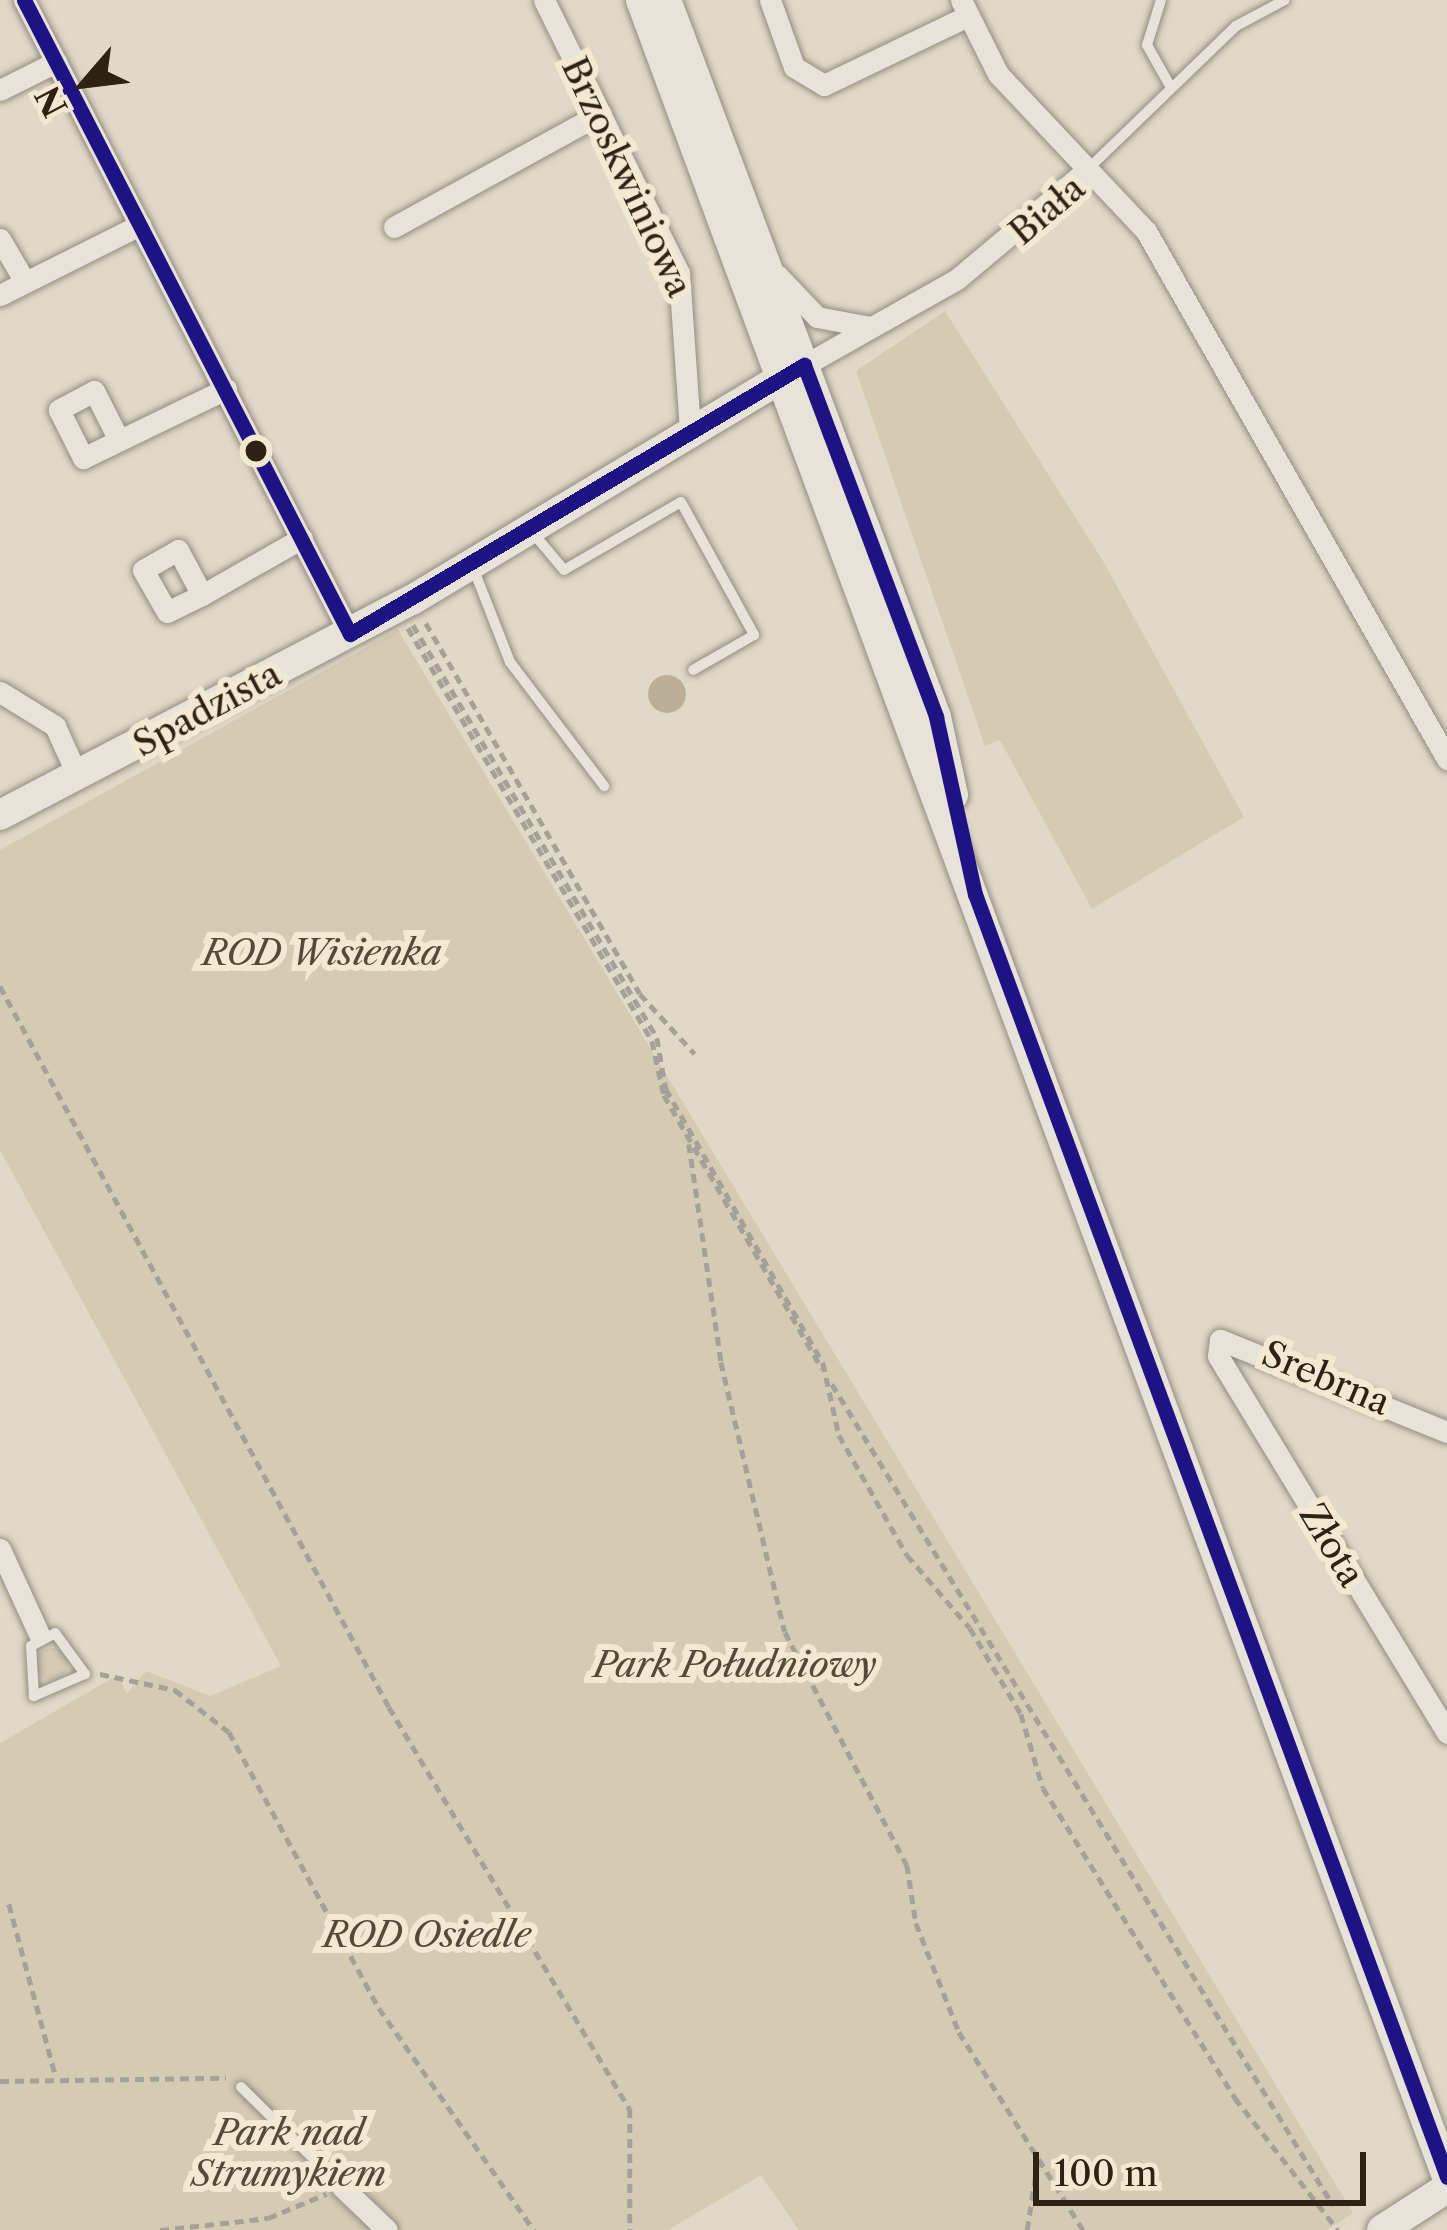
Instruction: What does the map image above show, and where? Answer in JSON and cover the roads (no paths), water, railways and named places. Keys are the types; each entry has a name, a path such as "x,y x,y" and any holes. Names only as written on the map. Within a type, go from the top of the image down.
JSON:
{"main road":[{"path":"641,0 792,372 975,894 1447,2177"},
{"path":"666,0 771,268 792,372"},
{"name":"Biała","path":"406,608 792,372"},
{"name":"Spadzista","path":"0,815 406,608"},
{"path":"1382,2230 1447,2188"}],"street":[{"path":"24,0 350,634"},
{"name":"Brzoskwiniowa","path":"544,0 679,273 690,432"},
{"path":"770,0 794,67 813,84 963,8 998,74 1088,169"},
{"path":"0,90 56,62"},
{"path":"394,227 601,112"},
{"name":"Biała","path":"792,372 1011,241 1088,169 1146,230 1447,759"},
{"path":"0,295 140,225"},
{"path":"0,239 25,282"},
{"path":"771,268 817,317 871,327"},
{"path":"119,440 226,389"},
{"path":"202,595 302,538"},
{"path":"0,692 55,725 78,777"},
{"name":"Srebrna","path":"1218,1357 1226,1336 1447,1432"},
{"name":"Złota","path":"1218,1357 1447,1732"},
{"path":"0,1549 39,1634"},
{"path":"342,2186 387,2230"}],"lane":[{"path":"1161,0 1148,46 1169,84"},
{"path":"1088,169 1169,84 1286,0"},
{"path":"531,530 564,570 681,502 754,635 693,670"},
{"path":"472,565 510,662 604,786"},
{"path":"39,1634 65,1641 85,1674 34,1696 39,1634"},
{"path":"241,2087 342,2186"}],"park label":[{"name":"ROD Wisienka","path":"322,953"},
{"name":"Park Południowy","path":"735,1665"},
{"name":"ROD Osiedle","path":"427,1935"},
{"name":"Park nad Strumykiem","path":"289,2152"}]}
